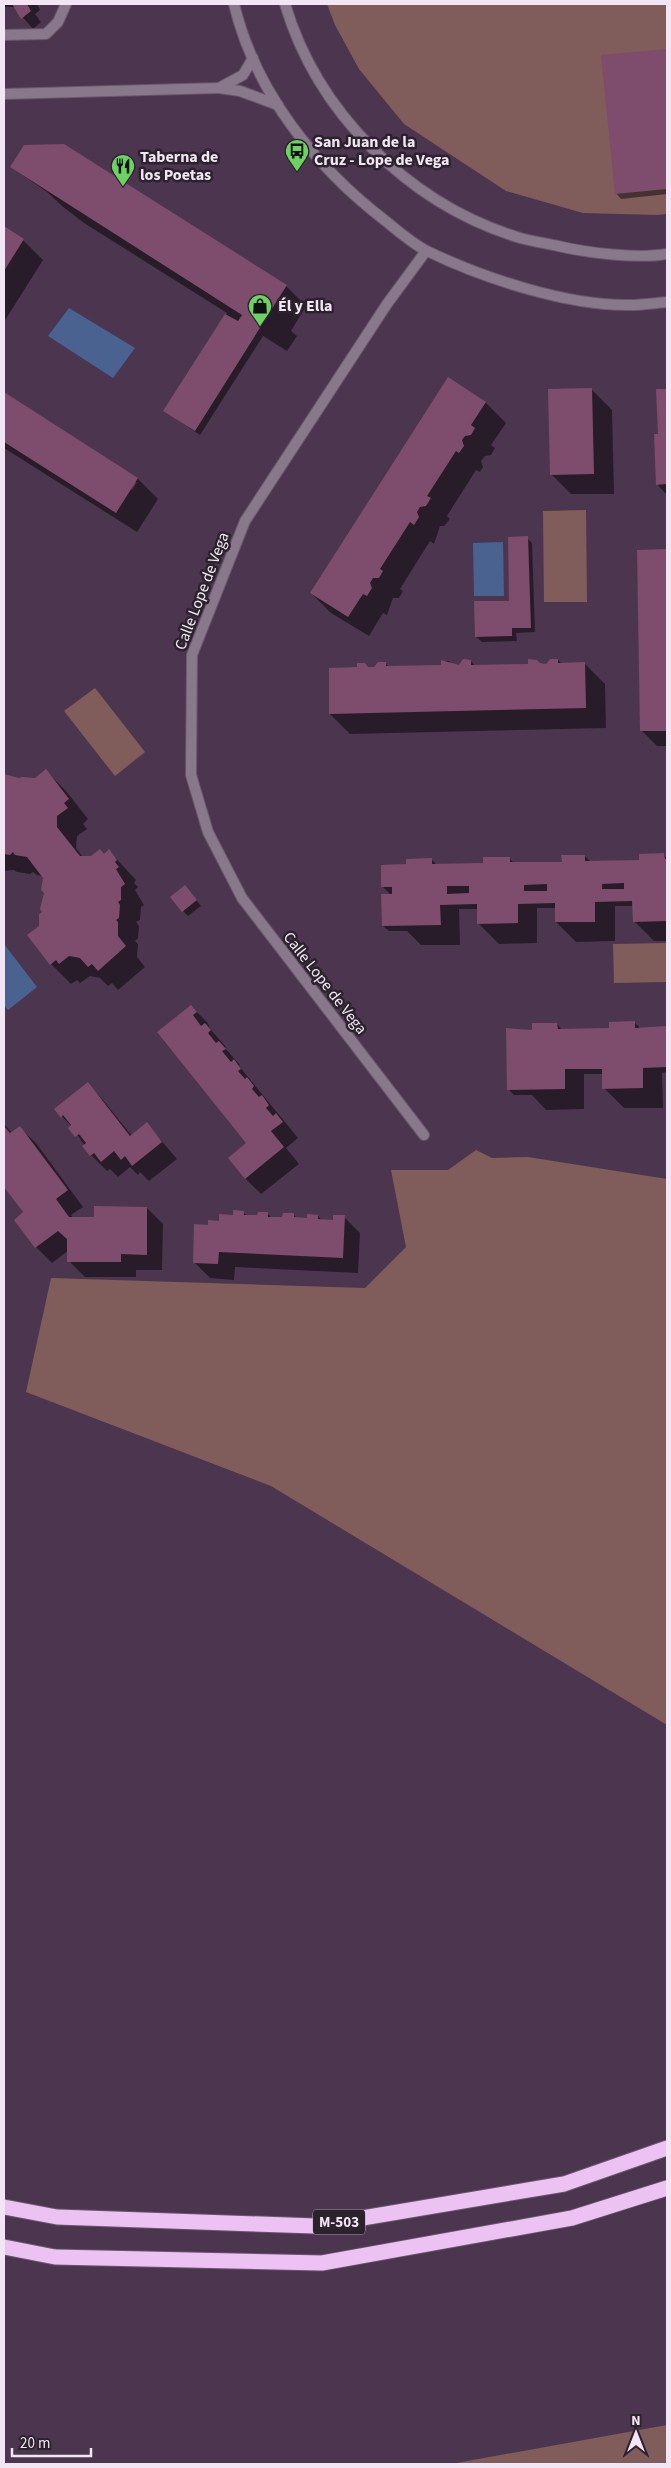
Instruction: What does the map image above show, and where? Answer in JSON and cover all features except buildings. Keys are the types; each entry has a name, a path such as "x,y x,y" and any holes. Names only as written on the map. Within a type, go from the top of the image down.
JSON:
{"highway":[{"name":"M-503","path":"4,2207 57,2217 315,2226 564,2184 667,2148"},
{"name":"M-503","path":"4,2247 55,2257 322,2263 572,2218 667,2188"}],"street":[{"path":"4,35 46,34 58,22 66,4"},
{"path":"234,4 253,58 278,105 301,138 364,204 426,250 504,282 562,298 629,305 667,302"},
{"path":"285,4 298,42 312,71 332,102 371,147 430,196 452,210 517,237 592,254 667,254"},
{"path":"219,88 243,75 253,58"},
{"path":"4,94 219,88 240,91 278,105"},
{"name":"Calle Lope de Vega","path":"424,1136 242,898 208,832 191,775 192,654 244,521 387,304 426,250"}],"shaded area":[{"path":"327,4 667,4 667,214 583,213 506,191 404,124 359,69 335,25"},
{"path":"586,510 587,602 544,602 543,511"},
{"path":"95,688 145,752 115,776 64,711"},
{"path":"667,943 667,982 614,983 613,944"},
{"path":"476,1150 492,1158 528,1157 667,1179 667,1725 271,1486 26,1392 51,1278 365,1288 406,1247 391,1170 448,1170"},
{"path":"667,2425 667,2464 451,2464"}],"water":[{"path":"69,308 135,348 113,378 48,336"},
{"path":"503,542 504,596 474,596 473,543"},
{"path":"4,944 37,987 8,1010 4,1005"}],"place":[{"name":"San Juan de la Cruz - Lope de Vega","path":"297,172"},
{"name":"Taberna de los Poetas","path":"123,187"},
{"name":"Él y Ella","path":"260,327"}]}
